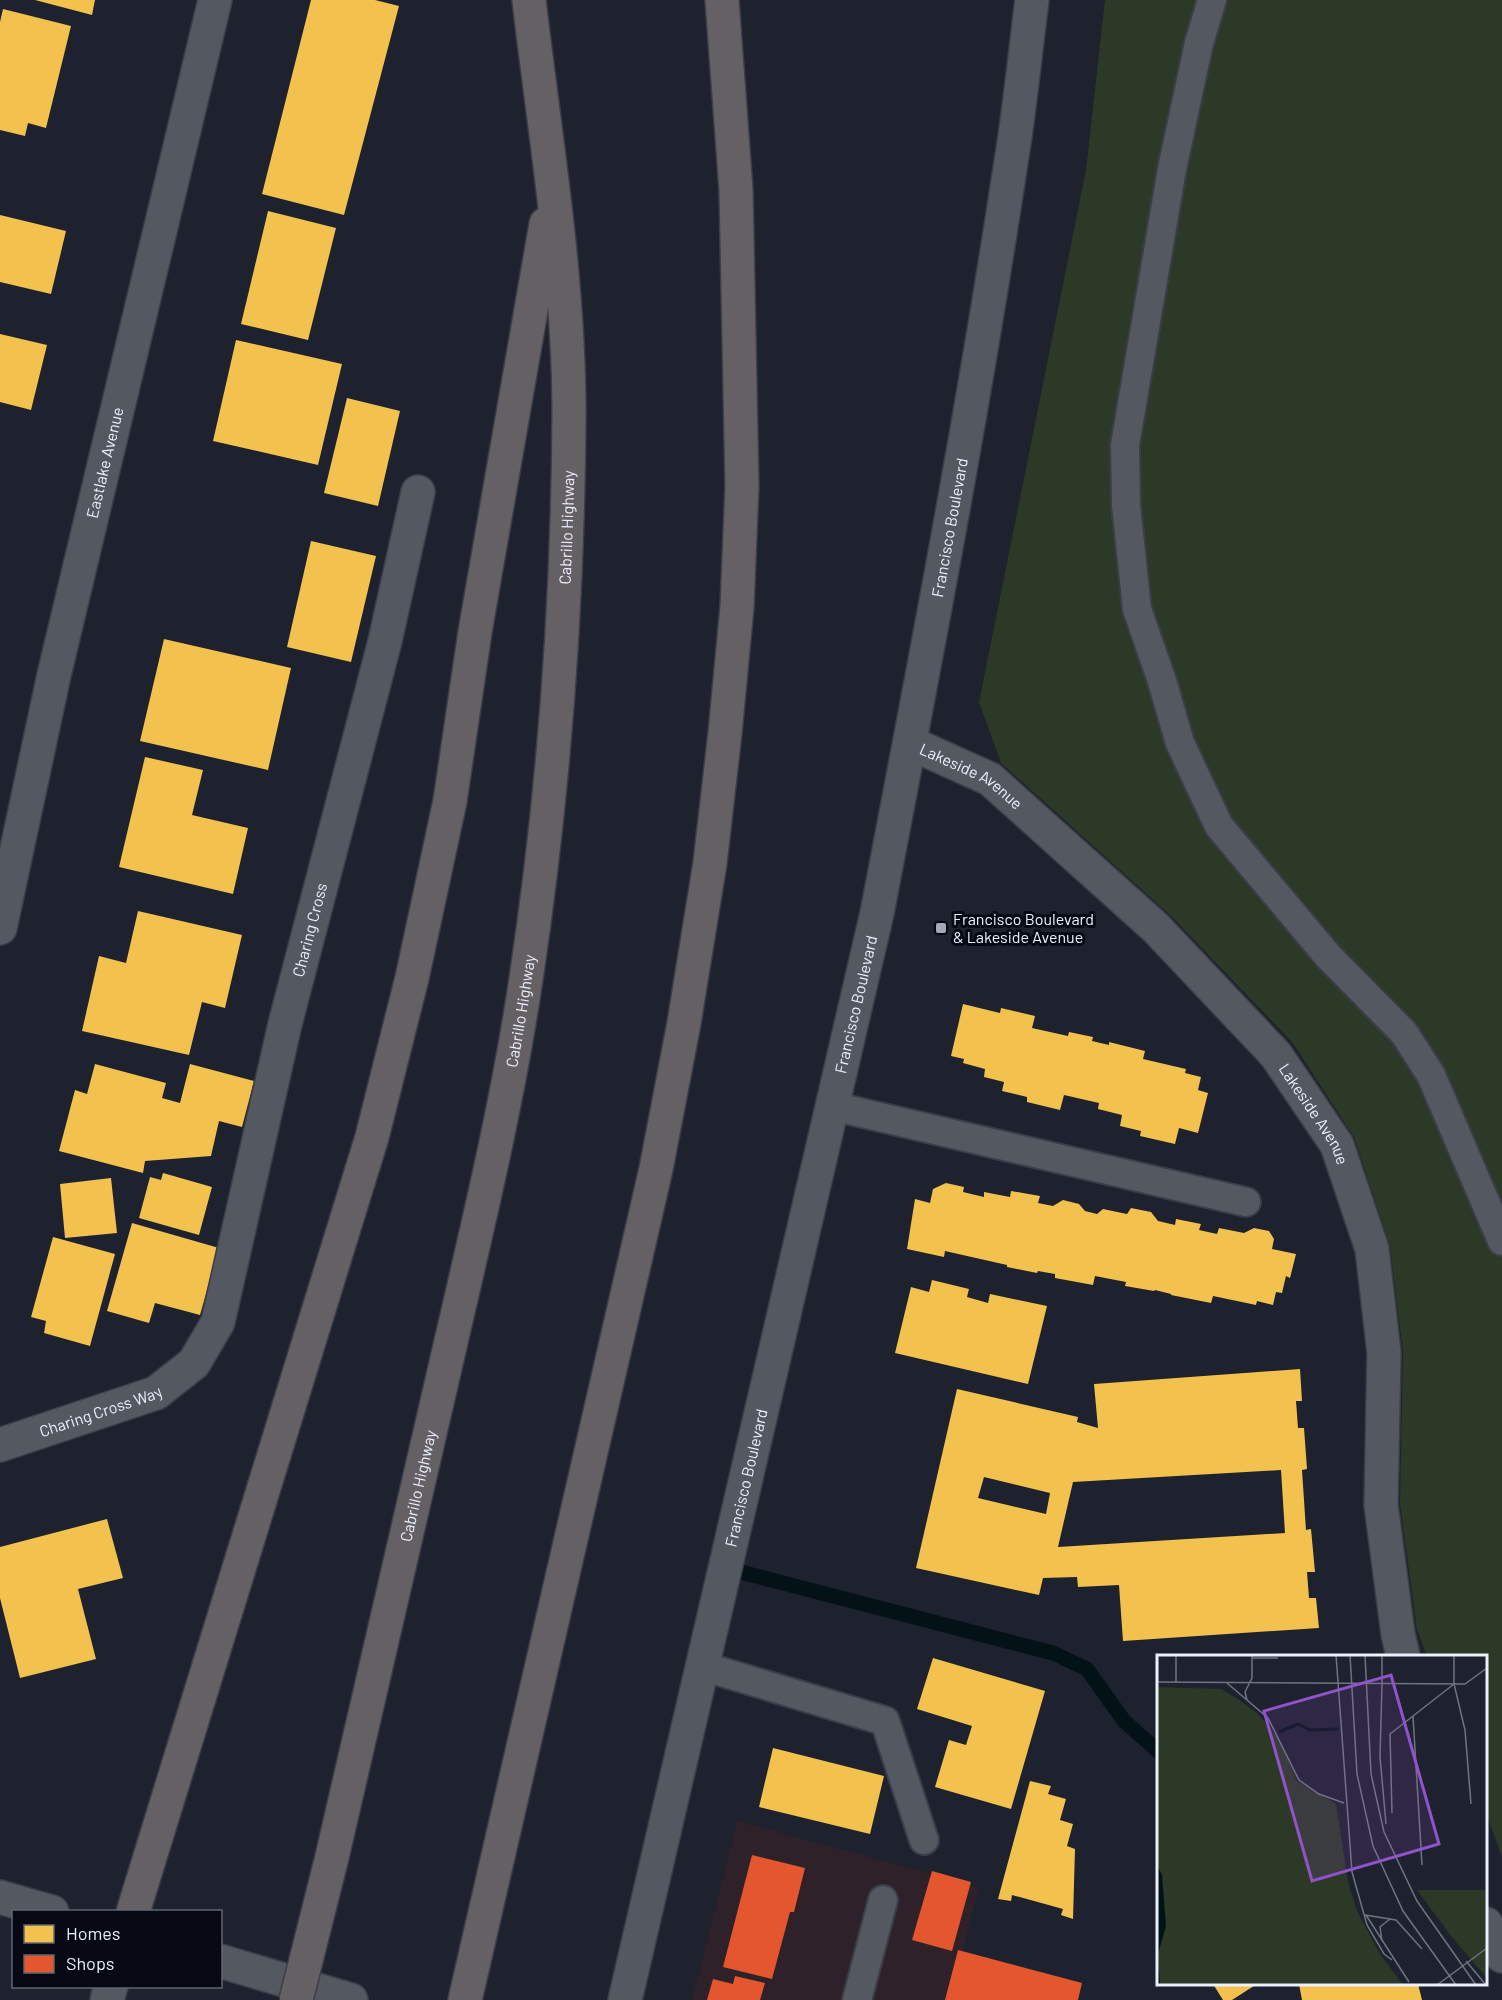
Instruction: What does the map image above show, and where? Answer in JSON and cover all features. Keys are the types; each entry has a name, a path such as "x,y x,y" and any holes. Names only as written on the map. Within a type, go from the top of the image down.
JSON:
{"highway":[{"name":"Cabrillo Highway","path":"296,2000 332,1857 500,1127 526,982 547,811 567,544 569,410 566,303 529,0"},
{"path":"465,2000 656,1169 684,1023 710,862 736,618 742,486 736,190 722,0"},
{"path":"133,1910 372,1137 412,978 450,801 476,632 551,189"}],"street":[{"name":"Eastlake Avenue","path":"0,928 54,675 215,0"},
{"name":"Francisco Boulevard","path":"624,2000 877,913 970,408 1012,160 1032,0"},
{"name":"Charing Cross","path":"194,1362 218,1322 285,1024 385,641 418,492"},
{"name":"Lakeside Avenue","path":"910,743 990,779 1156,928 1276,1054 1336,1145 1372,1249 1384,1353 1381,1505 1403,1655"},
{"name":"Charing Cross Way","path":"0,1445 156,1393 194,1362"},
{"path":"0,1897 48,1910"},
{"path":"1487,1928 1502,1956"},
{"path":"222,1962 351,2000"}],"lane":[{"path":"1212,0 1199,44 1172,169 1125,445 1126,505 1137,609 1162,681 1180,743 1219,826 1328,956 1404,1033 1431,1075 1502,1241"},
{"path":"832,1106 1246,1202"},
{"path":"702,1666 885,1721 924,1840"},
{"path":"857,2000 883,1900"}],"shaded area":[{"path":"737,1821 979,1887 950,2000 692,2000"}],"green space":[{"path":"1105,0 1502,0 1502,1857 1487,1816 1487,1655 1427,1655 1417,1630 1400,1504 1403,1352 1390,1246 1354,1137 1292,1042 1170,915 1001,763 979,702 1086,170"}],"building: Homes":[{"path":"35,0 95,0 92,15"},
{"path":"311,0 375,0 399,6 344,215 262,194"},
{"path":"3,9 71,26 46,128 28,123 25,136 0,130 0,22"},
{"path":"268,211 336,228 308,340 241,324"},
{"path":"0,215 66,231 51,294 0,282"},
{"path":"0,334 47,345 31,410 0,402"},
{"path":"236,340 342,364 318,465 213,441"},
{"path":"347,398 400,411 378,506 324,493"},
{"path":"311,541 376,556 351,662 287,647"},
{"path":"164,639 291,668 268,770 140,741"},
{"path":"145,757 203,770 192,815 248,828 233,894 119,867"},
{"path":"138,911 242,935 225,1008 202,1002 189,1055 82,1031 99,956 126,963"},
{"path":"963,1004 1000,1013 1001,1008 1035,1016 1032,1028 1068,1036 1069,1032 1093,1037 1092,1041 1109,1045 1109,1042 1145,1051 1143,1059 1186,1069 1185,1073 1201,1077 1198,1090 1208,1093 1198,1133 1179,1128 1175,1144 1140,1136 1141,1131 1120,1126 1122,1115 1098,1109 1099,1103 1064,1095 1060,1110 1027,1102 1027,1097 1002,1091 1004,1082 984,1077 985,1069 963,1063 964,1059 951,1056"},
{"path":"95,1064 166,1083 162,1098 180,1103 190,1064 254,1081 242,1127 219,1121 211,1156 145,1161 143,1173 59,1151 75,1090 87,1094"},
{"path":"163,1173 212,1187 199,1235 139,1218 150,1177 161,1180"},
{"path":"111,1178 117,1233 65,1238 60,1184"},
{"path":"946,1183 964,1187 963,1192 984,1197 984,1192 1010,1197 1011,1191 1040,1196 1038,1203 1053,1206 1063,1200 1079,1204 1085,1211 1097,1214 1103,1209 1127,1214 1131,1208 1151,1212 1158,1221 1175,1225 1176,1219 1201,1224 1199,1230 1217,1234 1219,1228 1244,1233 1254,1228 1269,1231 1274,1239 1272,1249 1296,1254 1290,1278 1286,1276 1282,1293 1276,1292 1273,1305 1257,1301 1256,1305 1213,1296 1211,1303 1155,1290 1125,1286 1126,1282 1095,1276 1093,1285 1055,1278 1055,1274 1007,1267 1007,1265 945,1251 944,1257 907,1249 915,1199 930,1203 933,1189"},
{"path":"132,1223 219,1248 200,1315 155,1303 149,1323 107,1311"},
{"path":"53,1237 115,1254 90,1346 44,1333 46,1321 31,1317"},
{"path":"932,1280 969,1289 967,1297 988,1303 990,1294 1047,1306 1028,1384 895,1353 911,1287 929,1292"},
{"path":"1300,1369 1302,1401 1296,1401 1298,1428 1304,1428 1307,1469 1302,1470 1306,1530 1311,1529 1315,1572 1307,1572 1309,1598 1316,1598 1319,1628 1123,1641 1119,1585 1078,1587 1077,1577 1043,1578 1039,1595 916,1568 957,1389 1078,1417 1077,1422 1098,1428 1094,1384","holes":["1281,1470 1285,1533 1058,1547 1073,1482","984,1477 1050,1493 1046,1514 978,1498"]},
{"path":"107,1519 123,1578 78,1589 96,1659 20,1678 0,1598 0,1547"},
{"path":"933,1658 1045,1691 1011,1809 935,1787 949,1740 966,1745 972,1726 917,1709"},
{"path":"773,1748 884,1776 870,1834 759,1807"},
{"path":"1030,1781 1051,1786 1048,1794 1066,1799 1060,1820 1073,1824 1067,1846 1075,1849 1073,1919 1061,1915 1063,1909 1012,1895 1011,1901 998,1899"},
{"path":"1214,1985 1255,1985 1232,2000 1223,2000"},
{"path":"1299,1985 1418,1985 1422,2000 1302,2000"}],"building: Shops":[{"path":"752,1855 805,1868 794,1912 790,1912 772,1979 723,1967"},
{"path":"932,1871 971,1882 952,1951 912,1940"},
{"path":"958,1950 1082,1983 1078,2000 945,2000"},
{"path":"735,1976 765,1983 760,2000 707,2000 713,1979 733,1984"}],"waterway":[{"path":"725,1568 1053,1653 1087,1669 1124,1721 1157,1750"}],"place":[{"name":"Francisco Boulevard & Lakeside Avenue","path":"941,928"}]}
